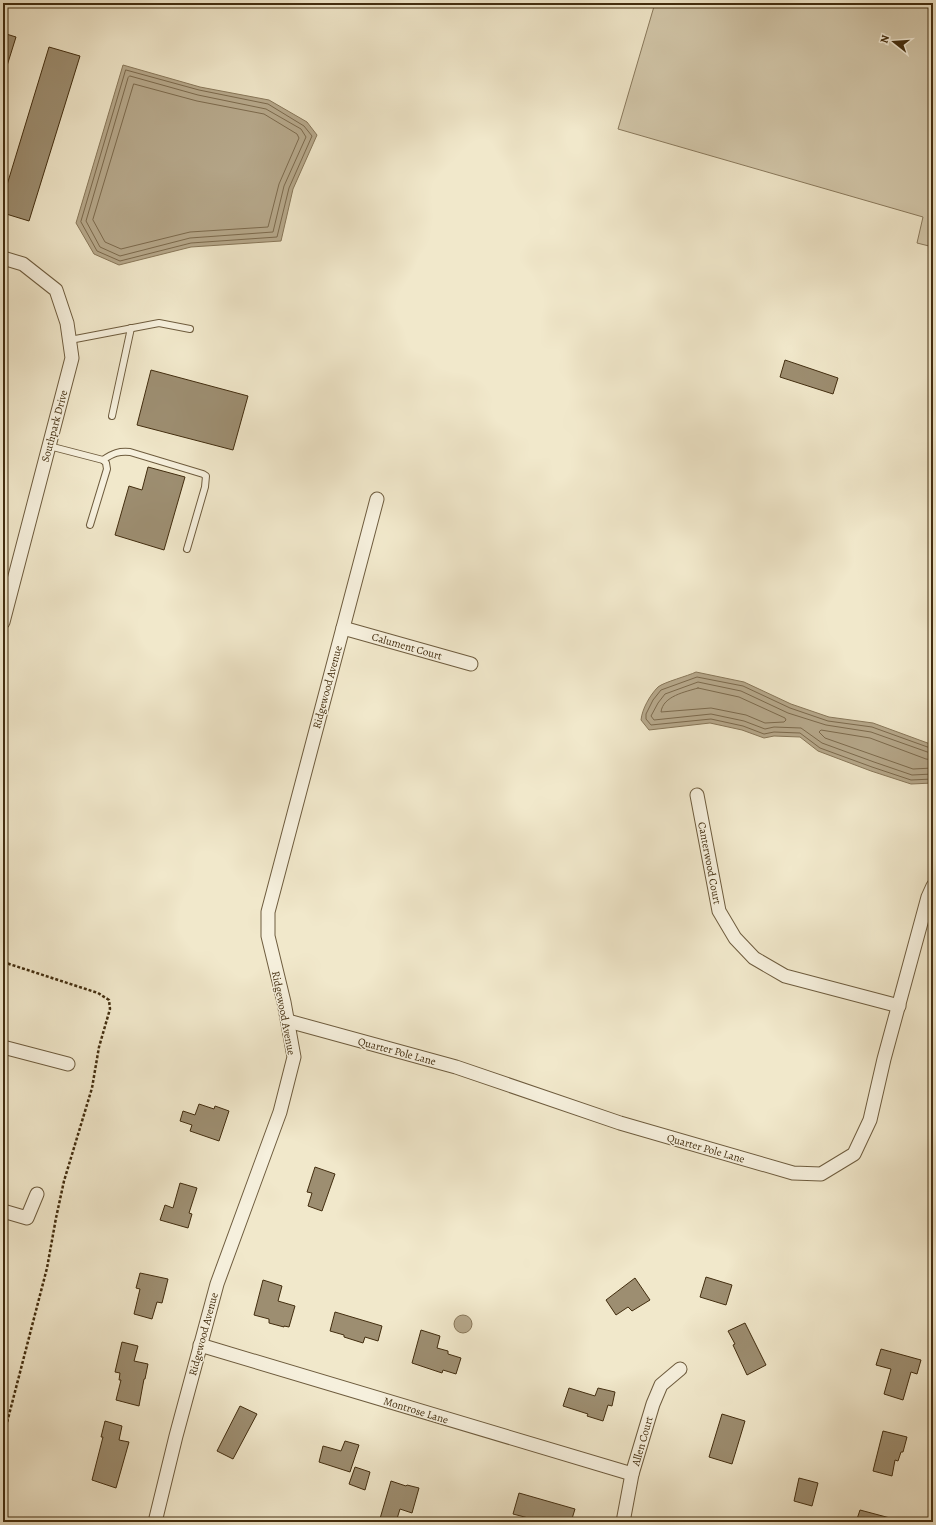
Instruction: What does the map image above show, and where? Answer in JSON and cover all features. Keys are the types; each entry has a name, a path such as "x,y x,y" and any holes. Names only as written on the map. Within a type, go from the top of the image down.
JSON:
{"street":[{"name":"Southpark Drive","path":"3,258 23,264 56,290 67,323 72,358 3,622"},
{"name":"Ridgewood Avenue","path":"155,1522 176,1436 217,1284 269,1144 286,1090 294,1058 288,1021 268,936 268,912 377,499"},
{"name":"Calument Court","path":"343,628 471,664"},
{"name":"Canterwood Court","path":"697,795 719,911 735,938 754,958 785,976 899,1006"},
{"name":"Quarter Pole Lane","path":"288,1021 456,1067 620,1123 793,1173 821,1174 854,1154 870,1120 928,897 933,886"},
{"path":"3,1047 68,1064"},
{"path":"3,1211 27,1218 37,1194"},
{"name":"Montrose Lane","path":"200,1345 632,1474"},
{"name":"Allen Court","path":"622,1522 632,1474 653,1404 661,1385 680,1369"}],"lane":[{"path":"70,340 159,323 190,329"},
{"path":"112,416 131,328"},
{"path":"49,446 103,460 106,463 107,469 90,525"},
{"path":"103,460 112,454 121,451 130,452 206,476 205,487 187,549"}],"path":[{"path":"3,962 98,993 109,1000 110,1009 99,1047 92,1088 64,1181 47,1268 3,1438"}],"shaded area":[{"path":"655,3 933,3 933,247 917,243 923,217 618,129"}],"water":[{"path":"123,65 200,87 269,100 307,122 317,135 293,189 281,241 191,247 119,265 94,254 76,223"},
{"path":"696,672 744,682 791,704 829,717 873,723 933,745 933,783 911,784 871,771 818,751 800,737 774,736 764,738 742,730 710,723 649,730 641,720 649,698 655,690 665,683"},
{"path":"463,1315 469,1318 472,1324 469,1330 463,1333 457,1330 454,1324 457,1318"}],"building":[{"path":"3,33 16,37 6,69 3,69"},
{"path":"49,47 80,56 29,221 3,213 3,198"},
{"path":"785,360 838,378 833,394 780,377"},
{"path":"151,370 248,396 233,450 137,425"},
{"path":"148,467 185,477 164,550 115,535 129,486 142,490"},
{"path":"199,1104 214,1109 215,1106 229,1111 219,1141 190,1131 192,1125 180,1121 183,1111 195,1115"},
{"path":"315,1167 335,1174 322,1211 308,1206 312,1193 307,1192"},
{"path":"180,1183 197,1188 189,1213 192,1214 188,1228 160,1220 165,1205 173,1208"},
{"path":"140,1273 168,1279 162,1303 157,1302 152,1319 134,1314 140,1289 136,1288"},
{"path":"706,1277 732,1285 726,1305 700,1297"},
{"path":"635,1278 650,1300 632,1311 628,1307 616,1315 606,1300"},
{"path":"263,1280 282,1286 278,1301 295,1306 289,1327 269,1323 269,1319 254,1315"},
{"path":"335,1312 382,1326 378,1341 365,1337 363,1343 330,1331"},
{"path":"745,1323 766,1365 747,1375 733,1345 735,1344 728,1331"},
{"path":"421,1330 440,1336 437,1348 448,1351 448,1354 461,1358 456,1374 443,1370 442,1373 412,1363"},
{"path":"122,1342 138,1346 134,1361 148,1364 139,1406 116,1400 121,1380 119,1380 120,1373 115,1372"},
{"path":"881,1349 921,1360 917,1374 911,1372 903,1400 884,1394 891,1369 876,1365"},
{"path":"569,1388 595,1396 598,1388 615,1392 612,1406 608,1405 603,1421 587,1416 588,1414 563,1406"},
{"path":"240,1406 257,1414 233,1459 217,1451"},
{"path":"722,1414 745,1421 732,1464 709,1457"},
{"path":"105,1421 122,1426 119,1440 129,1442 116,1488 92,1480 103,1437 101,1437"},
{"path":"883,1431 907,1437 903,1452 901,1452 898,1461 895,1460 892,1476 873,1471"},
{"path":"345,1441 359,1445 350,1472 319,1462 323,1446 341,1451"},
{"path":"355,1467 370,1472 365,1490 349,1484"},
{"path":"799,1478 818,1483 812,1506 794,1501"},
{"path":"391,1481 406,1486 419,1488 412,1513 400,1509 396,1522 379,1522"},
{"path":"519,1493 575,1509 571,1522 553,1522 541,1518 540,1521 513,1514"},
{"path":"860,1510 890,1518 889,1522 856,1522"}]}
